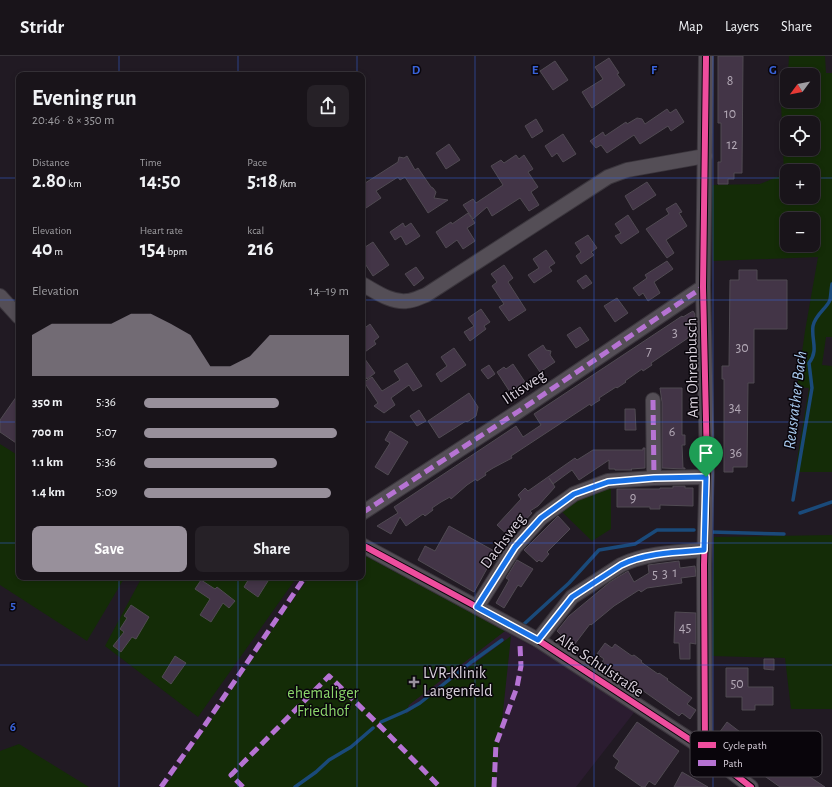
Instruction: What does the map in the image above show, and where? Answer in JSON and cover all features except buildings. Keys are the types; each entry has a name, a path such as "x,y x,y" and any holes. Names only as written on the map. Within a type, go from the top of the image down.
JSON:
{"street":[{"name":"Am Ohrenbusch","path":"705,731 704,550 706,477 703,286 706,56"},
{"path":"365,286 383,296 407,302 426,295 608,177 627,170 705,156"},
{"name":"Iltisweg","path":"365,511 519,411 703,286"},
{"path":"0,296 16,314"},
{"path":"653,400 654,478"},
{"name":"Dachsweg","path":"477,607 515,547 541,518 570,496 608,482 654,478 706,477"},
{"name":"Alte Schulstraße","path":"365,547 538,640 690,741"},
{"path":"538,640 572,597 621,565 629,561 672,552 704,550"},
{"name":"Alte Schulstraße","path":"738,777 751,787"}],"shaded area":[{"name":"ehemaliger Friedhof","path":"365,556 547,654 636,710 576,787 163,787 308,580 365,580"}],"green space":[{"path":"789,56 825,56 826,73 832,73 832,337 826,337 822,365 832,366 832,472 795,472 809,388 797,387 818,257 713,261 711,185 760,184 780,176 780,204 820,204 820,164 784,164 783,156 820,156 820,116 782,116 781,108 820,108 820,68 788,68"},
{"path":"0,444 16,454 16,580 123,580 87,641 0,585"},
{"path":"611,487 611,529 592,541 560,510 585,495"},
{"path":"832,535 832,709 791,709 785,658 712,656 714,537"},
{"name":"ehemaliger Friedhof","path":"365,556 505,631 409,705 406,714 511,636 495,787 165,787 307,580 365,580"},
{"path":"140,580 295,580 198,717 105,646"},
{"path":"19,744 89,787 0,787 0,751"}],"waterway":[{"name":"Reusrather Bach","path":"793,500 812,388 809,363 814,354 813,326 816,318 830,300 832,284"},
{"path":"800,513 832,502"},
{"name":"Reusrather Bach","path":"523,625 569,583 599,550 635,544 657,530 694,530"},
{"name":"Reusrather Bach","path":"711,532 784,534"},
{"name":"Reusrather Bach","path":"381,722 420,703 470,663 502,640"},
{"name":"Reusrather Bach","path":"295,787 316,772 329,760 351,747 373,728"}],"marked path":[{"path":"365,511 519,411 703,287"},
{"path":"653,400 654,478"},
{"path":"477,607 515,547 541,518 574,494 608,481 706,477"},
{"path":"535,638 538,640 572,597 621,565 640,558 673,552 704,550"},
{"path":"161,787 205,725 303,580"},
{"path":"494,787 496,744 517,687 521,666 520,646"},
{"path":"243,787 231,775 329,676 440,787"}],"cycle path":[{"path":"705,731 704,565 707,465 703,287 706,56"},
{"path":"365,547 538,640 690,740"},
{"path":"738,777 751,787"}],"place":[{"name":"LVR-Klinik Langenfeld","path":"414,682"}],"route":[{"path":"706,477 704,550 672,552 629,561 621,565 572,597 538,640 477,607 515,547 541,518 570,496 608,482 654,478 706,477"}]}
